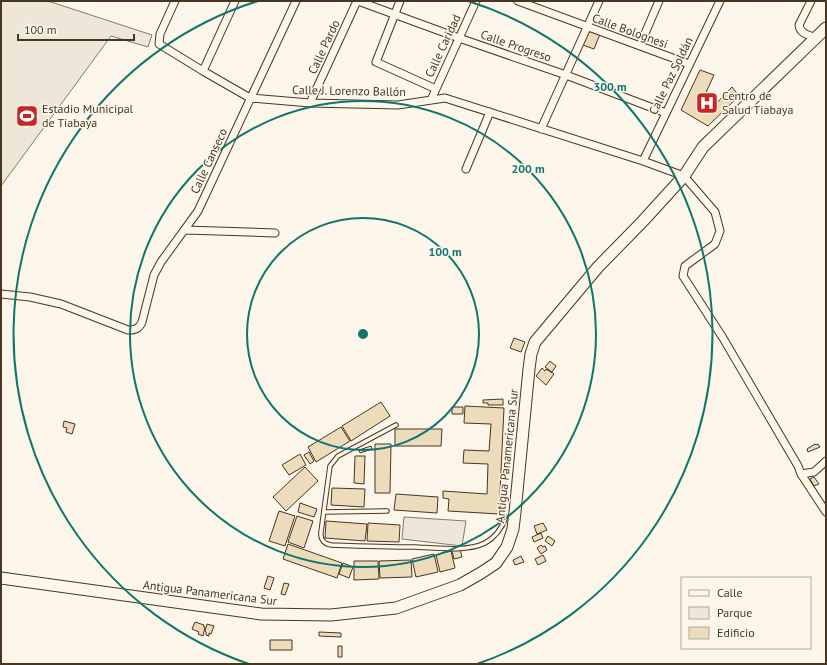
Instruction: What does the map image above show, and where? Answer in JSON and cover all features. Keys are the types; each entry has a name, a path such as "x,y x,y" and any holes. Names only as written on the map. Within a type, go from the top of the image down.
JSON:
{"main road":[{"name":"Antigua Panamericana Sur","path":"1,578 261,614 331,615 396,608 460,585 496,563 507,547 515,512 529,369 531,354 535,342 598,268 684,176 703,147 826,28"}],"street":[{"name":"Calle J. Lorenzo Ballón","path":"175,1 160,34 159,44 202,71 250,98 310,103 398,105 445,98 643,161 684,176"},
{"path":"202,71 235,1"},
{"name":"Calle Canseco","path":"1,294 30,297 61,304 128,330 134,330 140,327 154,275 161,262 198,210 296,1"},
{"name":"Calle Progreso","path":"358,1 566,75 666,113"},
{"name":"Calle Pardo","path":"310,103 358,1"},
{"path":"400,1 376,62 436,89"},
{"name":"Calle Caridad","path":"431,100 476,1"},
{"name":"Calle Bolognesi","path":"518,1 690,64"},
{"path":"541,129 600,1"},
{"path":"640,45 659,1"},
{"name":"Calle Paz Soldán","path":"643,161 720,1"},
{"path":"811,1 799,25 799,29 802,32 816,38"},
{"path":"466,169 490,112"},
{"path":"684,176 715,212 720,231 715,244 685,266 683,276 723,338 798,466 801,474 826,512"},
{"path":"185,230 275,233"},
{"path":"801,474 814,472 826,461"}],"lane":[{"path":"396,425 335,459 330,466 321,535 323,541 328,545 449,548 473,547 486,543 491,539 501,529 506,517"},
{"path":"324,512 387,511"}],"green space":[{"name":"Estadio Municipal de Tiabaya","path":"1,1 48,1 152,35 148,47 111,36 1,186"}],"shaded area":[{"path":"404,517 466,521 462,546 402,539"}],"building":[{"path":"590,30 600,34 594,49 583,45"},
{"path":"700,70 714,75 703,99 707,101 706,103 713,107 732,87 739,96 708,126 681,110"},
{"path":"514,338 525,342 521,352 510,348"},
{"path":"550,361 556,366 552,372 545,367"},
{"path":"542,368 545,371 546,369 554,374 546,385 536,376"},
{"path":"503,399 503,405 488,405 488,403 483,403 483,400"},
{"path":"381,402 390,416 351,441 342,426"},
{"path":"465,406 504,408 499,514 448,511 449,499 443,498 443,491 487,494 488,464 463,463 464,450 489,451 491,424 464,423"},
{"path":"452,407 463,407 463,414 452,414"},
{"path":"64,421 75,424 72,434 66,432 67,428 63,427"},
{"path":"341,427 350,441 316,462 308,447"},
{"path":"395,429 442,429 441,446 395,446"},
{"path":"375,444 391,444 390,493 375,493"},
{"path":"815,444 818,444 820,447 808,452 807,449"},
{"path":"371,446 372,449 360,453 359,450"},
{"path":"309,452 314,461 310,464 304,455"},
{"path":"300,454 306,465 289,475 282,465"},
{"path":"355,456 365,456 364,484 354,483"},
{"path":"305,467 318,481 286,511 273,497"},
{"path":"814,477 819,484 814,486 810,479"},
{"path":"332,488 365,489 364,507 331,505"},
{"path":"396,494 438,497 437,513 394,510"},
{"path":"300,503 317,509 314,517 298,512"},
{"path":"279,511 295,516 285,546 269,541"},
{"path":"297,516 313,521 304,548 288,542"},
{"path":"326,521 367,524 365,541 325,538"},
{"path":"368,523 400,525 399,542 367,541"},
{"path":"543,523 547,530 537,534 534,526"},
{"path":"541,533 543,538 534,542 532,537"},
{"path":"548,536 555,541 552,546 545,541"},
{"path":"288,544 342,563 337,578 283,559"},
{"path":"541,545 543,547 545,546 547,550 541,554 537,548"},
{"path":"460,549 462,557 454,559 452,551"},
{"path":"451,551 455,568 440,572 436,555"},
{"path":"434,554 438,572 416,577 412,559"},
{"path":"543,555 546,561 538,565 535,559"},
{"path":"521,556 524,562 515,565 513,560"},
{"path":"411,560 412,577 380,578 379,561"},
{"path":"354,561 378,561 379,579 354,580"},
{"path":"343,563 353,567 349,578 339,574"},
{"path":"268,576 274,578 270,590 264,588"},
{"path":"284,583 289,584 285,595 281,594"},
{"path":"195,622 204,625 203,636 198,634 199,632 192,629"},
{"path":"207,624 214,626 211,634 209,633 209,636 206,635 205,631"},
{"path":"319,632 341,633 341,637 319,636"},
{"path":"270,640 292,640 292,650 270,650"},
{"path":"338,646 342,646 342,657 338,657"}],"place":[{"name":"Centro de Salud Tiabaya","path":"707,103"},
{"name":"Estadio Municipal de Tiabaya","path":"27,116"}]}
